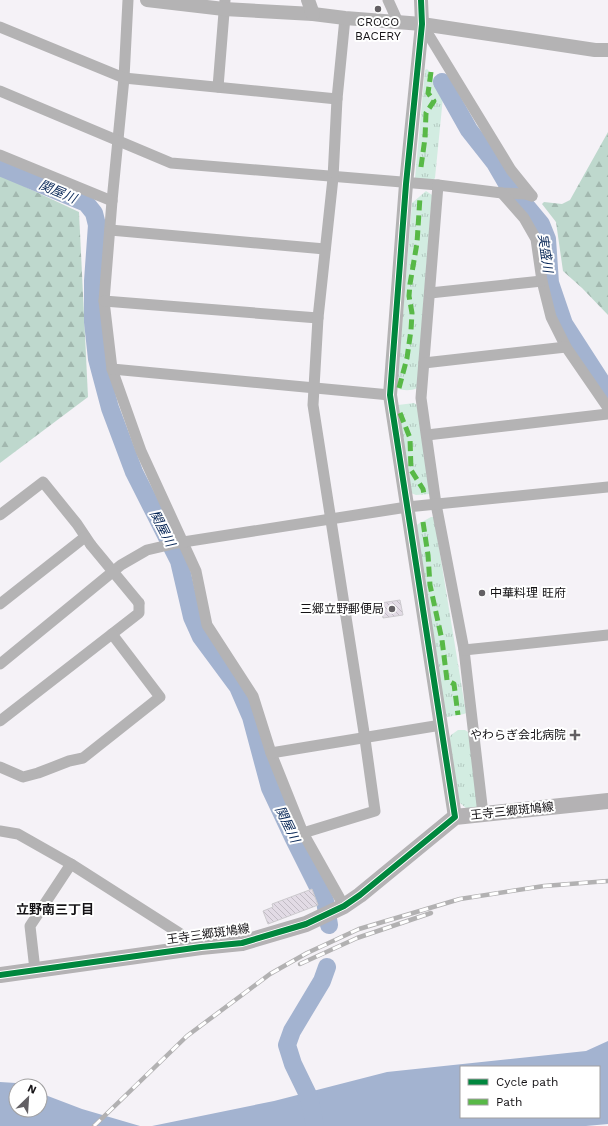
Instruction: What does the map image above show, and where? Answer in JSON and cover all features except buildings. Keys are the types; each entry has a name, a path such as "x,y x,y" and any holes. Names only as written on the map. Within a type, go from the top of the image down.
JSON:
{"main road":[{"name":"王寺三郷斑鳩線","path":"0,975 201,946 242,943 306,924 334,911 360,895 455,817 608,801"}],"street":[{"path":"128,0 124,78 104,301 112,369 141,451 180,543 196,571 208,625 253,696 271,753 334,911"},
{"path":"147,0 224,4 345,18 422,24 595,50 608,50"},
{"path":"308,0 313,14"},
{"path":"388,0 398,22"},
{"path":"421,0 422,24 406,184 390,395 455,817"},
{"path":"218,87 224,4"},
{"path":"303,833 375,810 313,405 318,318 333,178 337,99 345,18"},
{"path":"0,91 171,163 333,178 438,185 532,196 511,170 422,24"},
{"path":"0,27 124,78 337,99"},
{"path":"0,155 112,201"},
{"path":"438,185 421,398 436,504 464,650 483,814"},
{"path":"505,194 524,218 536,239 542,281 551,317 566,347 608,408"},
{"path":"110,230 325,250"},
{"path":"430,293 542,281"},
{"path":"104,301 318,318"},
{"path":"424,363 566,347"},
{"path":"112,369 390,395"},
{"path":"426,435 608,414"},
{"path":"0,516 43,482 77,524 88,541 139,603 139,612 0,721"},
{"path":"0,664 121,565 147,550 164,545 407,507 608,487"},
{"path":"0,604 88,541"},
{"path":"0,767 23,777 38,773 68,761 83,758 160,697 112,634"},
{"path":"464,650 608,635"},
{"path":"271,753 365,739 441,725"},
{"path":"0,831 18,834 71,864 201,946"},
{"path":"35,970 30,926 71,864"}],"green space":[{"path":"427,69 443,94 435,178 432,181 415,178 425,70"},
{"path":"608,132 608,315 563,271 556,222 542,204 544,202 562,204 570,200"},
{"path":"0,175 79,212 88,397 0,463"},
{"path":"426,191 432,195 417,388 412,390 404,390 397,388 412,203"},
{"path":"414,403 417,405 431,490 429,494 416,495 411,493 398,405"},
{"path":"431,517 434,517 466,713 447,717 445,713 416,526"},
{"path":"458,730 465,730 468,732 480,809 466,808 460,803 458,798 449,739 451,735"}],"water":[{"path":"608,1041 608,1124 586,1126 152,1126 274,1101 387,1072 586,1051"},
{"path":"0,1082 8,1082 8,1118 48,1118 48,1096 82,1109 140,1126 0,1126"}],"waterway":[{"name":"実盛川","path":"442,82 469,130 495,163 506,182 541,224 547,239 550,283 564,324 608,392"},
{"name":"関屋川","path":"0,167 86,203 94,213 97,225 93,281 93,322 97,359 110,408 134,472 179,561 192,617 201,637 238,687 251,717 270,788 325,901 329,925"},
{"name":"関屋川","path":"315,1126 309,1097 293,1064 287,1045 292,1031 322,981 327,967"}],"railway":[{"path":"94,1126 187,1036 270,974 307,953 359,929 460,899 544,886 608,881"},
{"path":"300,964 357,938 431,913"}],"marked path":[{"path":"421,167 425,138 426,113 434,101 428,93 431,72"},
{"path":"399,388 407,358 411,330 412,313 409,296 417,243 420,197"},
{"path":"400,413 410,438 411,470 423,489 424,494"},
{"path":"423,522 428,555 430,585 442,640 447,680 454,684 458,715"}],"cycle path":[{"path":"0,975 201,947 242,943 306,924 344,906 360,895 455,817 390,395 406,184 422,24 421,0"}],"place":[{"name":"CROCO BACERY","path":"378,9"},
{"name":"中華料理 旺府","path":"482,593"},
{"name":"三郷立野郵便局","path":"392,609"},
{"name":"やわらぎ会北病院","path":"575,735"}],"district":[{"name":"立野南三丁目","path":"55,909"}]}
